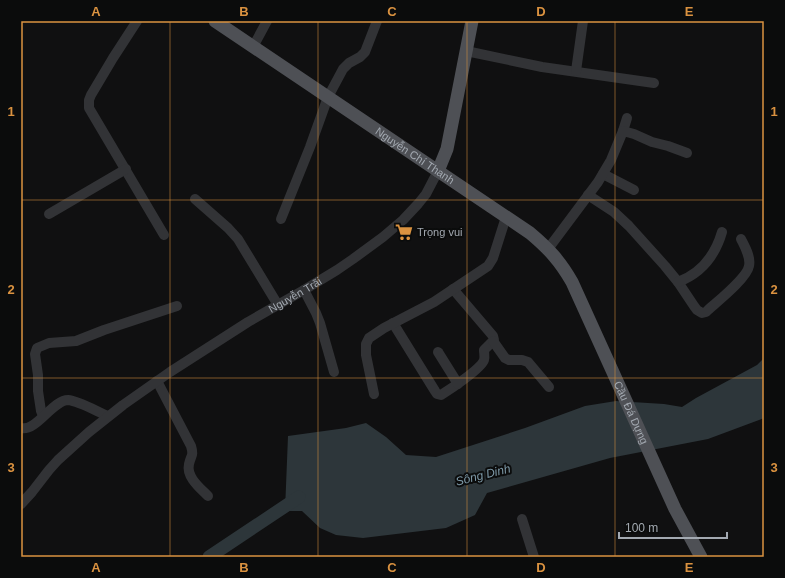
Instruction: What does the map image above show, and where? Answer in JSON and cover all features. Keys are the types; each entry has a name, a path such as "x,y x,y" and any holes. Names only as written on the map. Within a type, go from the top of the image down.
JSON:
{"main road":[{"name":"Nguyễn Chí Thanh","path":"215,21 530,233 548,249 566,271 587,315"},
{"name":"Nguyễn Trãi","path":"438,171 447,149 472,21"},
{"name":"Cầu Đá Dựng","path":"587,315 696,554"}],"street":[{"path":"137,21 112,58 91,95 88,104 90,110 164,235"},
{"path":"253,46 267,21"},
{"path":"281,219 328,97 343,69 365,52 378,21"},
{"path":"576,71 583,21"},
{"path":"466,51 542,67 654,83"},
{"path":"548,249 603,174 623,131 627,118"},
{"path":"623,131 652,142 687,152"},
{"path":"49,214 126,169"},
{"name":"Nguyễn Trãi","path":"21,504 58,460 108,416 157,381 248,322 304,290 353,259 383,237 413,210 422,199 438,171"},
{"path":"603,174 634,190"},
{"path":"588,195 614,212 629,226 678,282 697,310 702,313 706,312 742,278 747,271 749,266 749,257 741,239"},
{"path":"195,199 228,228 238,239 278,305"},
{"path":"374,394 366,355 366,344 369,338 393,323 434,302 484,270 491,262 506,217"},
{"path":"678,282 692,276 700,270 717,247 722,232"},
{"path":"304,290 320,323 334,372"},
{"path":"453,290 493,336 493,341 505,358 509,360 522,360 528,362 549,387"},
{"path":"43,416 38,391 38,375 35,354 37,348 49,343 76,341 104,330 177,306"},
{"path":"393,323 439,395 458,384 482,363 484,358 484,350 493,341"},
{"path":"438,352 458,384"},
{"path":"157,381 192,446 194,453 188,469 193,480 208,496"},
{"path":"21,428 23,429 30,427 60,403 66,400 74,401 108,416"},
{"path":"522,519 534,557"}],"water":[{"path":"764,358 764,418 708,439 610,458 487,493 475,515 446,528 363,538 336,535 320,528 302,511 285,511 288,436 346,428 366,423 386,437 406,455 436,457 525,428 585,406 616,401 664,404 682,407 757,365"}],"waterway":[{"name":"Sông Dinh","path":"209,557 299,497"}],"place":[{"name":"Trọng vui","path":"404,232"}]}
